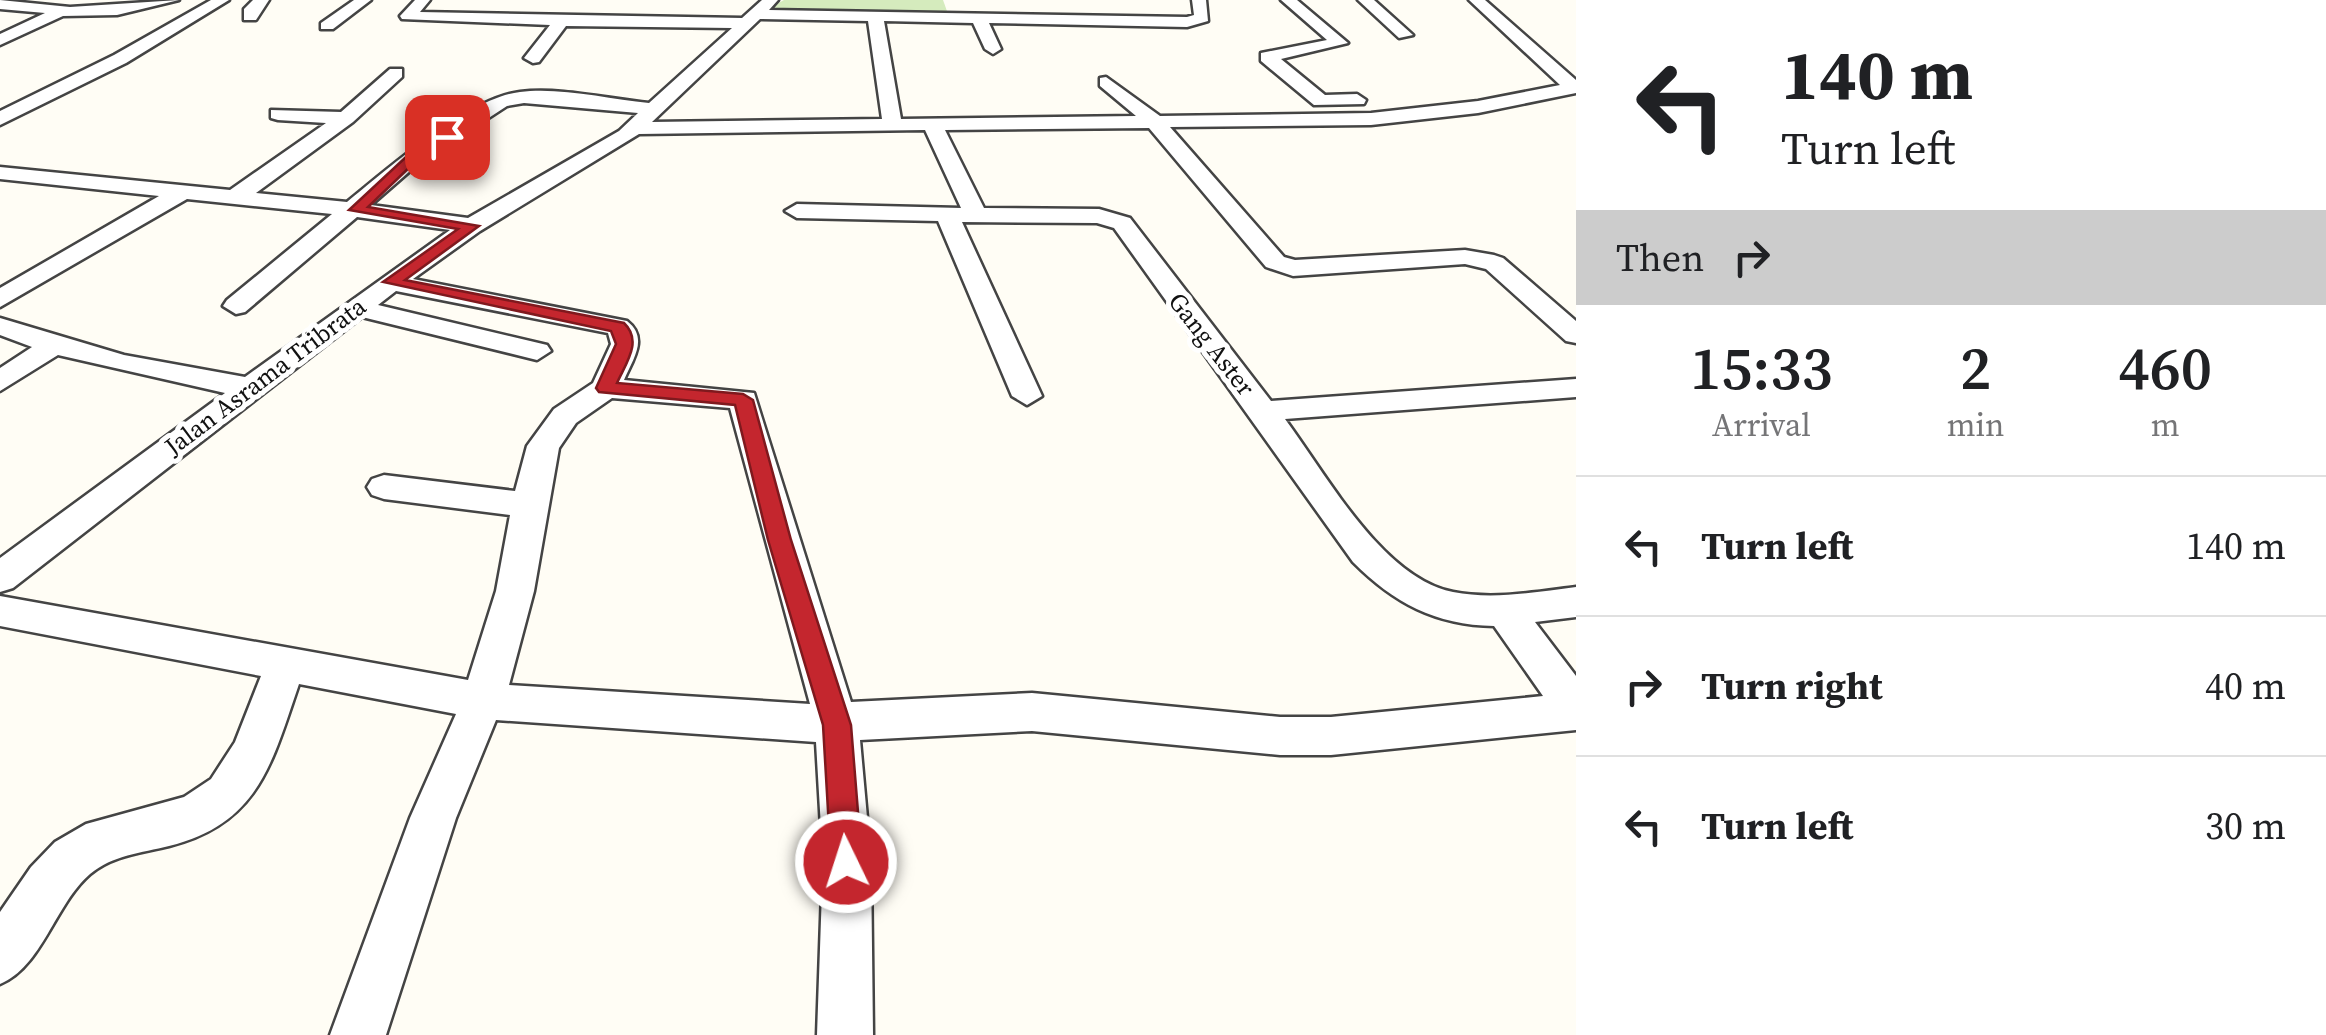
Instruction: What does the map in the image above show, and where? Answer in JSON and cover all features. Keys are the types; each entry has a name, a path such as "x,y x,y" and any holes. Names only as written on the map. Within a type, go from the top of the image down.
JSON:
{"street":[{"path":"0,4 64,12 117,10 172,0"},
{"path":"0,119 120,59 222,0"},
{"path":"250,17 262,0"},
{"path":"327,26 364,0"},
{"path":"423,0 408,16 562,20 756,12 1187,22 1202,18 1199,0"},
{"path":"1288,0 1340,44 1272,54 1269,59 1321,100 1383,100 1408,117"},
{"path":"1366,0 1405,35"},
{"path":"633,128 1408,117 1574,88 1476,0"},
{"path":"0,40 64,12"},
{"name":"Jalan Asrama Tribrata","path":"0,578 391,282 472,226 601,153 633,128 756,12"},
{"path":"875,16 893,127"},
{"path":"978,17 993,49"},
{"path":"533,58 562,20"},
{"path":"234,198 346,118 396,74"},
{"path":"1106,82 1153,120 1276,262 1293,268 1465,256 1486,260 1576,335"},
{"path":"236,306 356,210 410,160 508,98 653,109"},
{"path":"278,114 346,118"},
{"path":"933,126 976,215"},
{"path":"0,174 356,210 472,226"},
{"path":"0,299 182,193"},
{"name":"Gang Aster","path":"798,211 1099,216 1122,223 1263,411 1576,388"},
{"path":"946,216 1027,396"},
{"path":"358,1035 433,818 483,701 515,591 536,467 552,430 606,388 625,344 624,332 617,327 391,282"},
{"path":"356,308 537,351"},
{"path":"0,326 50,347 124,368 249,387"},
{"path":"0,382 50,347"},
{"path":"606,388 743,400 780,540 837,725 846,862 846,1035"},
{"path":"1263,411 1293,456 1396,583 1444,606 1505,611 1576,602"},
{"path":"384,487 530,505"},
{"path":"0,611 483,701 837,725 1032,712 1280,736 1331,736 1576,710 1505,611"},
{"path":"0,958 45,892 81,850 102,840 183,822 230,791 285,667"}],"green space":[{"path":"784,0 943,0 948,14 762,12"}],"route":[{"path":"447,137 410,160 356,210 472,226 391,282 617,327 624,332 625,344 606,388 743,400 780,540 837,725 846,862"}]}
